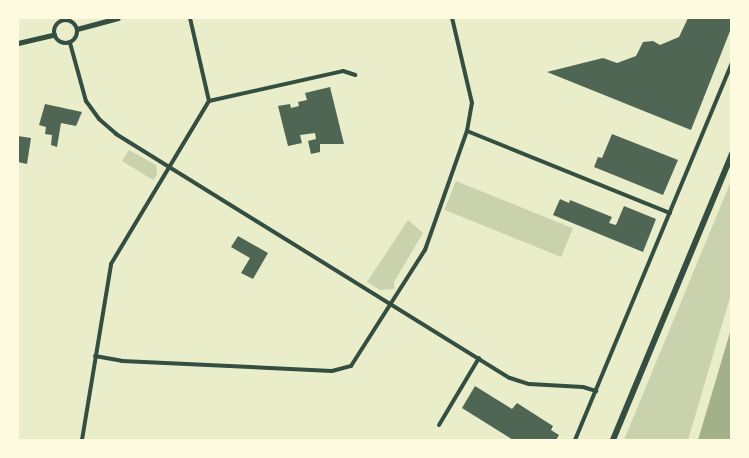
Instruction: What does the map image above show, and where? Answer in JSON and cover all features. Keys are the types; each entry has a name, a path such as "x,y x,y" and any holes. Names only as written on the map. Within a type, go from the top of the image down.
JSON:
{"main road":[{"path":"613,440 732,154"}],"street":[{"path":"77,28 118,18"},
{"path":"82,440 111,264 168,166 209,101 190,18"},
{"path":"95,356 186,364 342,370 356,360 425,250 468,131 472,103 452,18"},
{"path":"62,19 73,22 77,28 76,38 70,43 58,42 54,35 56,24 62,19"},
{"path":"18,43 54,35"},
{"path":"70,43 86,101 99,119 116,134 391,306 519,382 583,387 596,391"},
{"path":"576,440 732,63"},
{"path":"209,101 344,71 355,75"},
{"path":"468,131 670,213"},
{"path":"439,425 479,358"}],"shaded area":[{"path":"129,150 156,165 157,175 153,180 122,161"},
{"path":"456,181 573,228 561,257 444,210"},
{"path":"731,181 731,294 688,440 624,440"},
{"path":"408,220 423,233 394,282 394,289 380,290 367,282"},
{"path":"731,329 731,440 698,440"}],"building":[{"path":"688,18 732,18 732,26 691,130 547,72 603,58 617,63 636,56 643,42 653,41 660,45 679,37"},
{"path":"330,87 344,144 320,144 320,152 311,154 308,141 316,139 315,133 300,135 302,143 288,146 278,106 290,104 291,108 299,106 298,102 307,100 305,93"},
{"path":"45,104 82,112 76,126 61,123 57,147 51,145 52,135 45,134 46,127 39,125"},
{"path":"612,134 678,160 663,195 594,167 598,157 602,158"},
{"path":"18,136 31,138 27,164 18,162"},
{"path":"560,199 569,203 570,200 612,217 609,223 616,225 624,206 656,219 643,252 553,215"},
{"path":"238,236 268,253 253,279 241,273 250,258 231,247"},
{"path":"475,386 512,409 517,403 553,426 551,430 559,435 556,440 513,440 462,408"}]}
